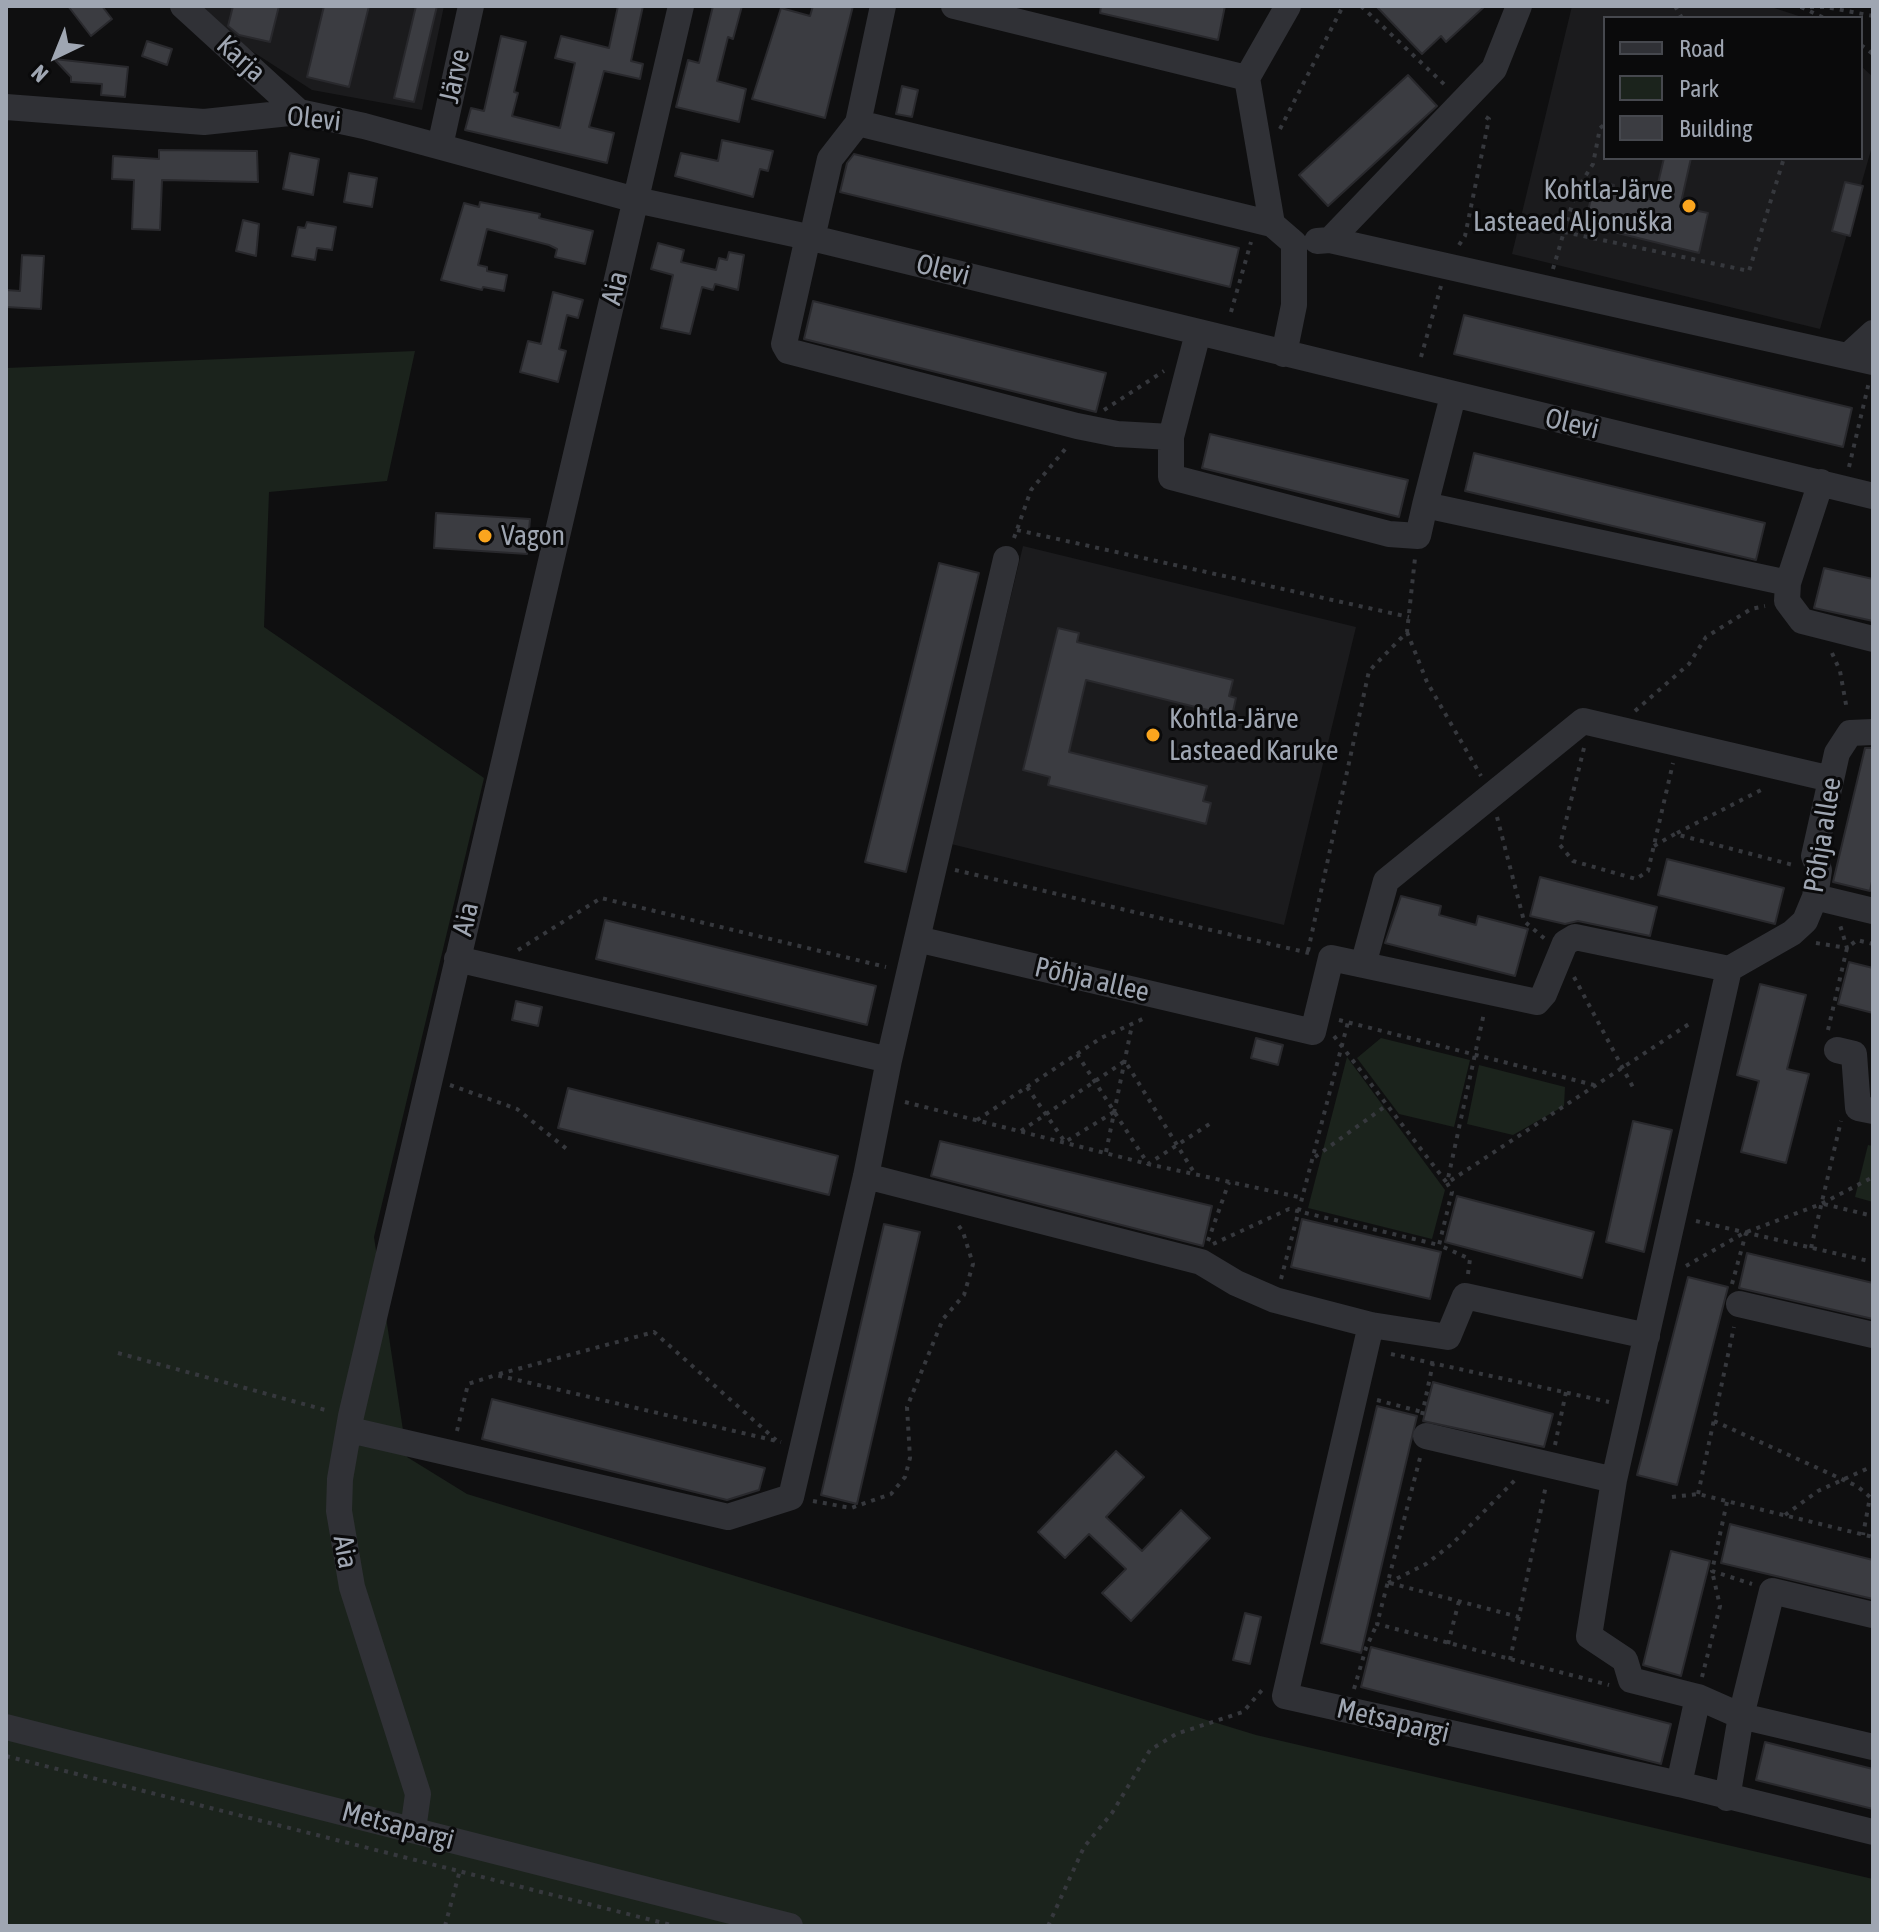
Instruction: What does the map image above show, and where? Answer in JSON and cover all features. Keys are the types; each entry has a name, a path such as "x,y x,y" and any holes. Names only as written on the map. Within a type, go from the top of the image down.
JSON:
{"street":[{"name":"Karja","path":"183,6 299,112"},
{"name":"Järve","path":"440,146 471,6"},
{"name":"Aia","path":"413,1830 418,1794 364,1631 343,1543 339,1494 350,1423 681,6"},
{"path":"883,6 858,123 830,159 784,344 788,351 1077,426 1117,434 1171,437"},
{"path":"954,6 1247,78"},
{"path":"1264,222 1262,165 1247,78 1288,6"},
{"path":"1330,240 1494,69 1519,6"},
{"name":"Olevi","path":"6,107 204,122 299,112 440,146 636,200 810,238 1873,496"},
{"path":"858,123 1264,222 1294,243 1330,240 1447,264 1546,291 1864,365 1873,333"},
{"path":"1284,354 1294,305 1294,243"},
{"path":"1198,333 1171,437 1171,477 1389,534 1418,536 1453,396"},
{"path":"1821,482 1788,592 1802,621 1873,639"},
{"path":"1425,505 1788,592"},
{"path":"350,1423 452,1452 728,1517 791,1497 790,1444 866,1176 908,973 1006,559"},
{"path":"1363,965 1386,881 1583,721 1831,779"},
{"name":"Põhja allee","path":"1729,969 1792,933 1805,921 1815,897 1819,870 1814,856 1840,744 1862,733"},
{"path":"1815,897 1873,911"},
{"path":"1317,1014 1319,955 1537,1002 1544,994 1565,943 1575,937 1729,969 1614,1480 1589,1636 1625,1660 1631,1680 1698,1697 1741,1716 1873,1747"},
{"name":"Põhja allee","path":"917,939 1313,1032 1317,1014"},
{"path":"457,959 889,1060"},
{"path":"1837,1050 1854,1054 1866,1110"},
{"path":"866,1176 1201,1262 1236,1283 1368,1336 1448,1337 1465,1296 1647,1336"},
{"path":"1739,1304 1873,1335"},
{"name":"Metsapargi","path":"1368,1336 1285,1696 1679,1784 1873,1832"},
{"path":"1424,1424 1546,1464 1614,1480"},
{"path":"1727,1798 1741,1716 1772,1591 1873,1615"},
{"path":"1679,1784 1698,1697"},
{"name":"Metsapargi","path":"6,1727 790,1926"}],"path":[{"path":"1262,165 1343,6"},
{"path":"1361,6 1422,67 1489,119 1465,236 1447,264 1421,357"},
{"path":"1798,6 1826,7 1873,16"},
{"path":"1798,6 1820,16"},
{"path":"1546,291 1576,191 1593,164 1603,126"},
{"path":"1564,232 1749,271 1783,160"},
{"path":"1231,312 1264,222"},
{"path":"1849,469 1864,365"},
{"path":"1017,530 1409,617"},
{"path":"1418,536 1407,632 1427,682 1492,795 1524,921 1561,953 1635,1091"},
{"path":"1678,742 1648,871 1636,879 1573,861 1560,845 1600,725 1647,703 1689,664 1706,637 1751,609 1788,592"},
{"path":"1819,626 1840,671 1862,733"},
{"path":"935,865 1319,955 1369,671 1407,632"},
{"path":"1654,846 1798,771"},
{"path":"1675,834 1819,870"},
{"path":"490,967 601,898 908,973"},
{"path":"1837,1050 1825,1044 1847,948 1857,940 1873,944"},
{"path":"1447,1183 1489,992"},
{"path":"977,1120 1077,1054 1177,1000"},
{"path":"1447,1183 1721,1003"},
{"path":"1317,1014 1595,1085"},
{"path":"1317,1014 1452,1192 1439,1245"},
{"path":"1275,1300 1348,1022"},
{"path":"1106,1152 1133,1025"},
{"path":"1077,1054 1148,1164"},
{"path":"1021,1131 1125,1061"},
{"path":"1125,1061 1195,1174"},
{"path":"429,1080 472,1090 517,1109 568,1150"},
{"path":"1027,1087 1065,1142"},
{"path":"882,1096 1148,1164 1303,1198"},
{"path":"1315,1157 1387,1105"},
{"path":"1811,1248 1841,1120 1866,1110"},
{"path":"1065,1142 1114,1112"},
{"path":"1148,1164 1211,1123"},
{"path":"1660,1281 1746,1233 1821,1204 1873,1177"},
{"path":"1229,1182 1206,1247 1289,1209 1299,1209 1439,1245 1470,1259 1465,1296"},
{"path":"791,1497 851,1508 891,1494 905,1477 910,1458 907,1407 943,1319 964,1295 973,1264 963,1232 935,1194"},
{"path":"1821,1204 1873,1216"},
{"path":"1675,1216 1873,1262"},
{"path":"1698,1494 1739,1304 1732,1287 1746,1233"},
{"path":"452,1452 468,1384 654,1332 790,1444"},
{"path":"1368,1336 1433,1363 1631,1407"},
{"path":"118,1353 350,1423"},
{"path":"1347,1710 1388,1583 1424,1424 1433,1363"},
{"path":"496,1375 790,1444"},
{"path":"1510,1661 1546,1464 1566,1392"},
{"path":"1355,1394 1424,1424"},
{"path":"1714,1421 1840,1481 1857,1486 1870,1497 1863,1535"},
{"path":"1388,1583 1426,1564 1452,1544 1520,1475 1546,1464"},
{"path":"1783,1516 1840,1481 1873,1466"},
{"path":"1672,1497 1698,1494 1873,1537"},
{"path":"1698,1697 1720,1606 1712,1571 1727,1502"},
{"path":"1712,1571 1772,1591"},
{"path":"1388,1583 1519,1617"},
{"path":"1448,1644 1459,1601"},
{"path":"1377,1624 1603,1686 1631,1680"},
{"path":"1048,1926 1084,1847 1112,1813 1150,1750 1176,1734 1243,1712 1262,1690"},
{"path":"6,1756 675,1926"},
{"path":"445,1926 464,1844"}],"shaded area":[{"path":"198,6 444,6 422,110 312,90 230,37"},
{"name":"Kohtla-Järve Lasteaed Aljonuška","path":"1572,6 1768,6 1799,16 1603,16 1603,160 1863,160 1863,68 1873,77 1873,143 1820,329 1512,254"},
{"name":"Kohtla-Järve Lasteaed Karuke","path":"1023,546 1356,627 1284,925 951,844"}],"green space":[{"path":"415,351 387,481 269,492 264,627 484,778 374,1237 407,1457 467,1494 1256,1735 1873,1879 1873,1926 6,1926 6,368"},
{"path":"1381,1038 1470,1060 1454,1127 1399,1114 1357,1058"},
{"path":"1347,1057 1445,1190 1432,1239 1308,1208"},
{"path":"1479,1065 1565,1087 1564,1106 1513,1135 1467,1124"},
{"path":"1868,1145 1873,1146 1873,1202 1855,1197"}],"building":[{"path":"68,6 102,6 112,19 91,36"},
{"path":"233,6 279,6 270,42 239,35 228,26"},
{"path":"324,6 369,6 349,87 307,77"},
{"path":"416,6 437,6 414,102 394,98"},
{"path":"618,6 643,6 631,61 643,64 640,79 604,71 589,127 614,133 607,163 465,130 471,108 484,111 501,36 526,42 514,92 518,93 512,116 560,128 575,63 555,58 561,36 609,48"},
{"path":"713,6 742,6 733,39 728,37 717,81 746,89 739,122 676,107 688,60 699,63"},
{"path":"813,6 853,6 825,118 752,99 781,8 810,16"},
{"path":"1101,6 1225,6 1218,40 1100,13"},
{"path":"1376,6 1485,6 1446,42 1441,36 1422,54"},
{"path":"147,41 172,49 167,65 142,56"},
{"path":"54,59 128,67 125,97 101,95 102,84 71,82 71,77"},
{"path":"1408,75 1437,106 1328,206 1299,175"},
{"path":"902,86 918,90 912,117 896,114"},
{"path":"722,140 773,151 768,171 760,169 753,197 675,176 681,153 718,161"},
{"path":"159,150 257,151 258,182 162,180 160,230 132,229 134,180 112,179 113,156 159,159"},
{"path":"290,153 319,159 313,195 283,189"},
{"path":"854,154 1239,248 1230,287 840,192 847,163"},
{"path":"1664,160 1691,160 1680,207 1708,213 1699,253 1585,225 1595,180 1614,185 1613,190 1654,200"},
{"path":"349,173 377,178 372,207 344,202"},
{"path":"1845,182 1863,186 1850,236 1832,231"},
{"path":"480,202 540,214 539,218 593,231 585,264 555,257 557,249 549,245 487,229 478,265 487,267 487,271 507,275 504,291 483,287 482,290 441,280 464,203 479,207"},
{"path":"243,220 259,224 256,256 236,251"},
{"path":"307,222 336,227 332,250 317,248 315,260 292,256 298,227 305,228"},
{"path":"658,243 684,250 681,262 716,270 719,258 727,260 729,252 744,255 738,290 715,284 713,290 702,287 690,334 661,328 673,275 651,269"},
{"path":"22,255 44,256 41,309 6,307 6,290 20,291"},
{"path":"553,292 583,300 578,318 567,315 559,349 566,351 558,382 520,372 528,341 541,344"},
{"path":"813,301 1106,373 1096,412 804,339"},
{"path":"1464,315 1852,408 1843,447 1454,354"},
{"path":"1210,434 1408,480 1399,517 1202,468"},
{"path":"1474,453 1765,523 1756,560 1465,491"},
{"path":"436,513 530,519 527,554 434,548"},
{"path":"939,563 979,573 906,872 865,862"},
{"path":"1824,568 1873,579 1873,621 1814,608"},
{"path":"1058,628 1079,633 1077,642 1233,680 1229,696 1236,698 1232,716 1086,680 1069,752 1207,786 1203,801 1211,803 1206,824 1048,785 1050,777 1023,770"},
{"path":"1865,748 1873,748 1873,877 1870,891 1833,882"},
{"path":"1667,859 1784,888 1775,924 1658,895"},
{"path":"1540,877 1657,907 1650,936 1578,921 1565,924 1530,916"},
{"path":"1401,896 1441,906 1439,915 1476,925 1478,916 1528,929 1515,976 1385,943"},
{"path":"605,920 876,986 867,1025 596,959"},
{"path":"1849,962 1873,968 1873,1013 1838,1004"},
{"path":"1760,984 1806,995 1787,1069 1809,1074 1786,1163 1741,1152 1759,1081 1737,1075"},
{"path":"516,1001 542,1007 538,1026 512,1020"},
{"path":"1256,1038 1283,1045 1278,1065 1251,1058"},
{"path":"568,1088 838,1156 829,1195 558,1128"},
{"path":"1633,1121 1672,1130 1644,1252 1606,1242"},
{"path":"940,1141 1212,1206 1203,1246 931,1176"},
{"path":"1457,1196 1594,1232 1582,1278 1445,1242"},
{"path":"1302,1219 1441,1252 1430,1299 1291,1267"},
{"path":"884,1224 920,1232 857,1504 821,1495"},
{"path":"1747,1253 1873,1283 1873,1319 1739,1288"},
{"path":"1688,1277 1728,1287 1677,1485 1637,1475"},
{"path":"1433,1382 1553,1414 1544,1447 1423,1421"},
{"path":"492,1399 765,1468 759,1490 727,1500 482,1439"},
{"path":"1377,1406 1417,1416 1361,1653 1321,1643"},
{"path":"1116,1451 1144,1477 1106,1517 1142,1551 1181,1510 1210,1538 1131,1621 1102,1593 1126,1569 1089,1534 1065,1558 1038,1532"},
{"path":"1730,1524 1873,1560 1873,1599 1721,1563"},
{"path":"1671,1551 1710,1561 1681,1676 1643,1665"},
{"path":"1245,1613 1261,1617 1250,1664 1233,1660"},
{"path":"1371,1647 1671,1724 1661,1764 1361,1687"},
{"path":"1765,1742 1873,1769 1873,1809 1756,1780"}],"place":[{"name":"Kohtla-Järve Lasteaed Aljonuška","path":"1689,206"},
{"name":"Vagon","path":"485,536"},
{"name":"Kohtla-Järve Lasteaed Karuke","path":"1153,735"}]}
